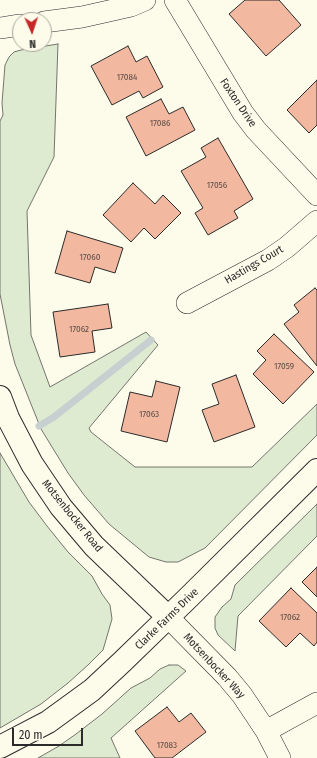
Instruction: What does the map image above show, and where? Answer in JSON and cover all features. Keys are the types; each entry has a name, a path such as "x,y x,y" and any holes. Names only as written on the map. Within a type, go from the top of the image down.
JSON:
{"street":[{"path":"52,21 131,6 145,0"},
{"name":"Foxton Drive","path":"175,0 243,113 261,135 317,196"},
{"path":"0,28 12,26"},
{"name":"Hastings Court","path":"187,303 268,260 287,247 317,221"},
{"name":"Motsenbocker Road","path":"0,397 8,418 32,464 61,507 94,546 168,617"},
{"name":"Clarke Farms Drive","path":"0,747 48,722 79,700 122,662 317,470"},
{"name":"Motsenbocker Way","path":"168,617 227,677 252,708 280,758"},
{"path":"266,731 317,703"}],"green space":[{"path":"58,44 54,157 27,211 31,335 50,387 146,332 158,345 89,428 91,432 135,467 252,467 317,404 317,435 205,548 178,562 166,562 149,557 109,524 84,495 68,473 41,429 15,364 10,345 0,294 0,121 3,115 2,103 5,65 9,57 14,52 52,52 52,45"},
{"path":"0,453 29,502 68,552 92,576 110,605 112,619 103,650 88,665 41,704 0,728"},
{"path":"317,504 317,536 238,616 235,651 218,635 215,628 215,617 222,607 231,599 235,585"},
{"path":"169,665 178,665 186,671 111,738 120,758 38,758 76,734 102,714 131,688 150,678 160,669"}],"building":[{"path":"245,0 279,0 301,25 266,56 229,14"},
{"path":"128,46 136,62 147,56 163,87 143,98 139,91 112,105 91,66"},
{"path":"317,80 317,125 309,133 287,110"},
{"path":"161,99 169,114 183,107 195,130 146,156 126,117"},
{"path":"218,138 253,199 234,211 238,218 208,235 195,213 203,208 181,171 206,157 201,148"},
{"path":"133,183 155,204 163,195 181,213 155,239 144,228 131,242 103,215"},
{"path":"67,231 123,248 115,273 95,267 90,283 55,273"},
{"path":"315,288 317,290 317,366 284,324 299,312 294,305"},
{"path":"108,304 112,328 92,331 95,352 60,357 53,312"},
{"path":"274,334 314,372 283,404 253,374 266,360 257,351"},
{"path":"236,375 255,427 214,442 202,410 219,404 212,384"},
{"path":"156,381 180,387 167,442 121,431 130,392 152,397"},
{"path":"317,567 317,597 302,582"},
{"path":"291,588 317,613 317,642 314,646 300,633 286,647 259,621"},
{"path":"167,707 179,722 191,713 206,732 172,758 155,758 135,731"}],"waterway":[{"path":"39,426 54,417 151,340"}]}
